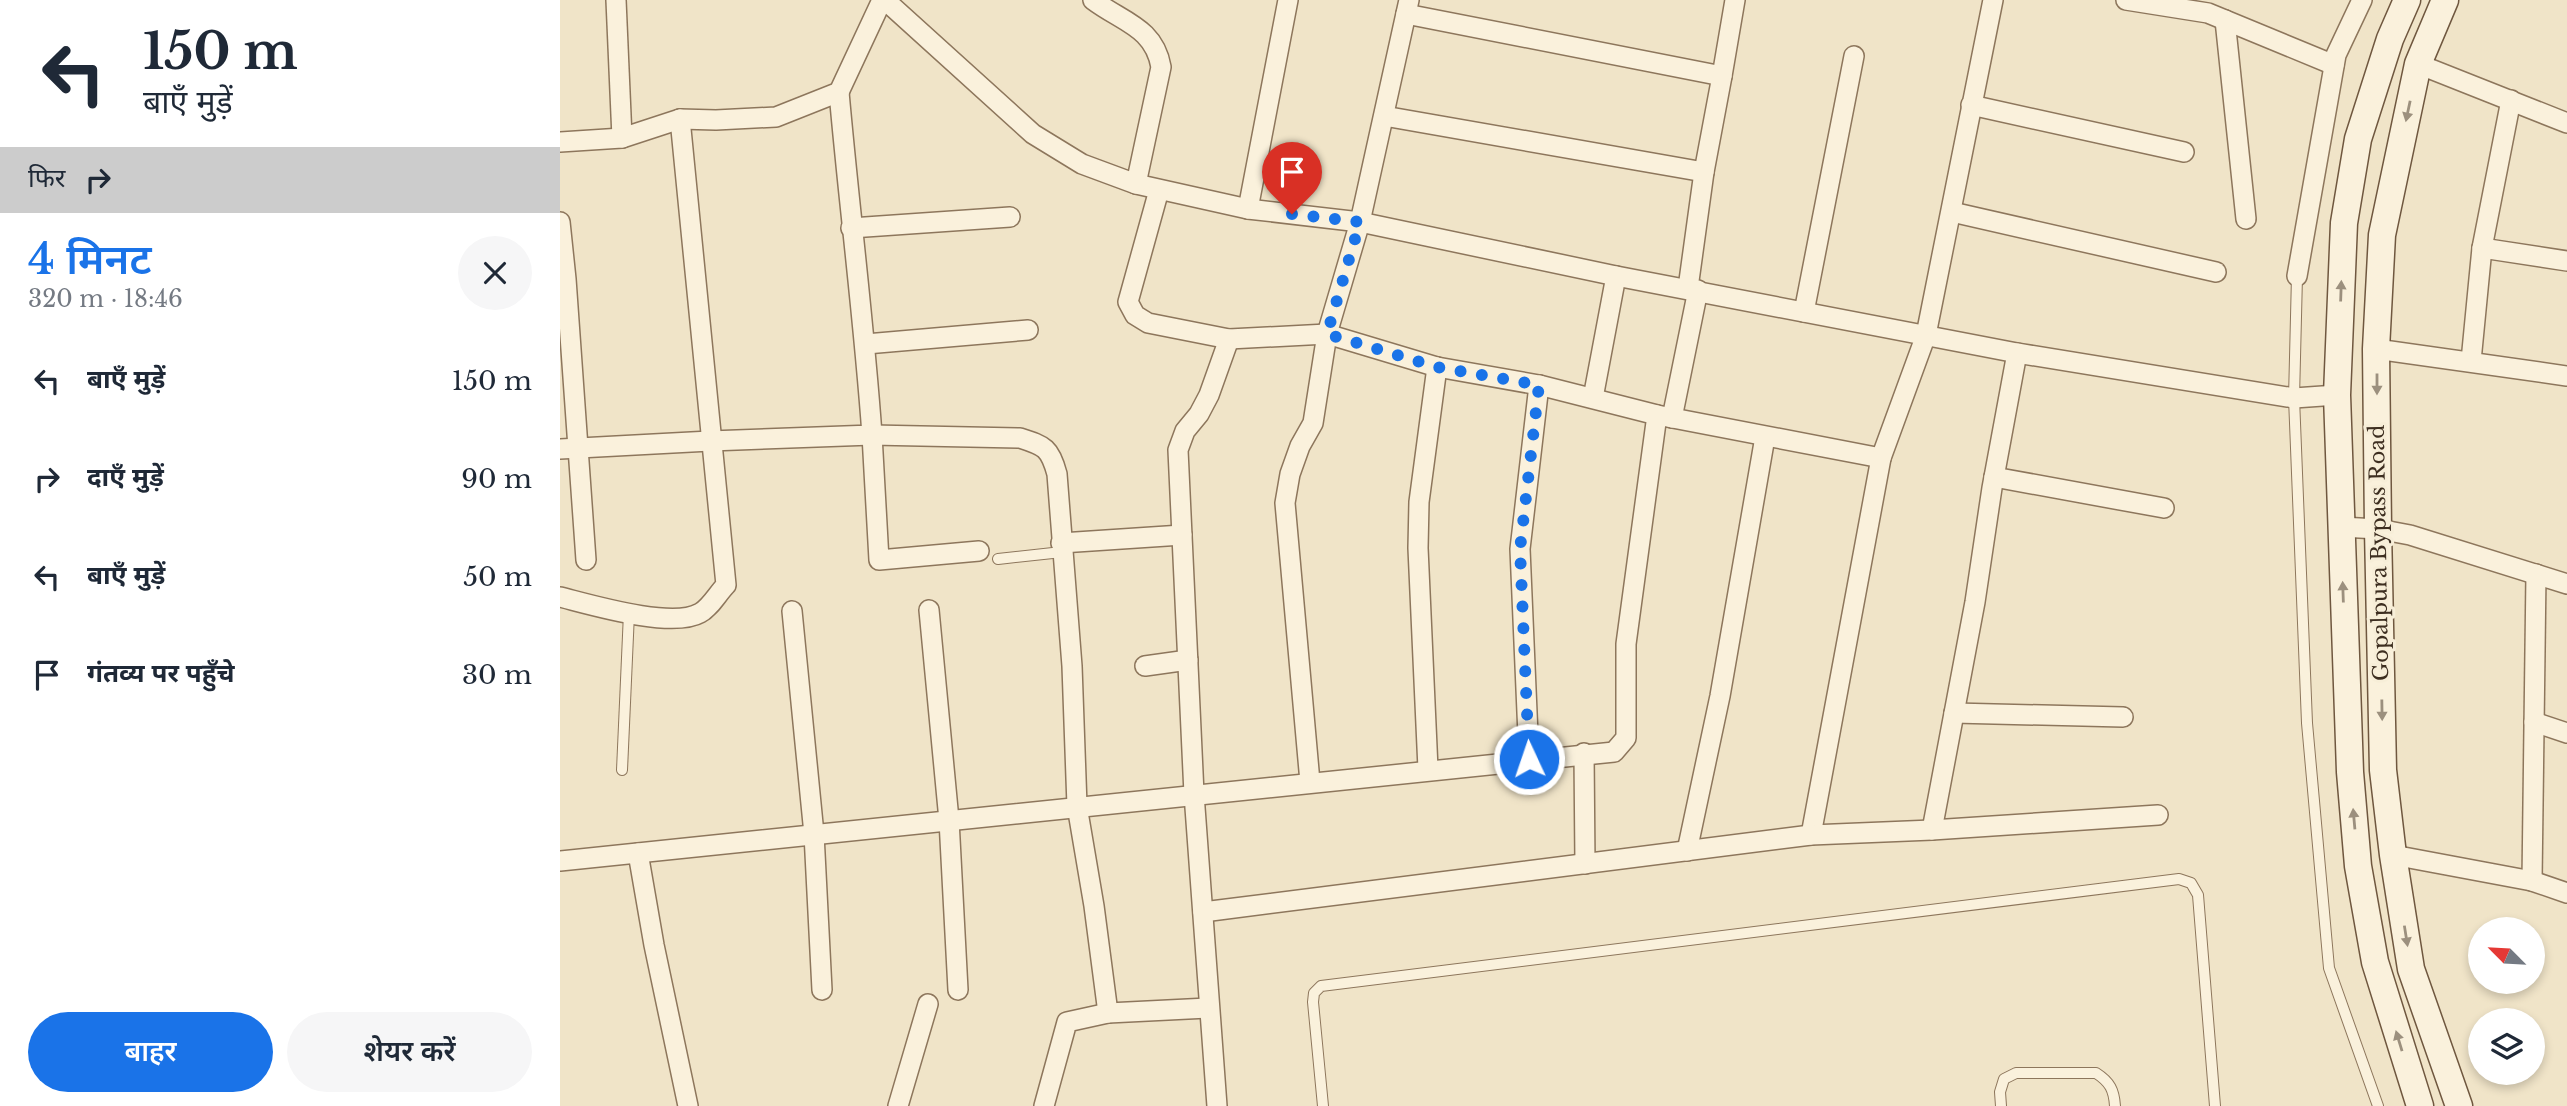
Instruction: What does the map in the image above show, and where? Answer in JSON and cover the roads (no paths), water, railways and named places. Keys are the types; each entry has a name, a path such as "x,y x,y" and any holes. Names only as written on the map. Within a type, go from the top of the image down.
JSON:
{"street":[{"path":"616,0 622,138"},
{"path":"979,551 879,560 866,344 851,228 839,92 883,0 1033,134 1082,164 1136,184 1248,209 1360,222 1616,276 2017,353 2294,398 2337,395"},
{"path":"1093,0 1149,36 1158,51 1161,67 1136,184"},
{"path":"1248,209 1288,0"},
{"path":"560,861 1427,769 1614,752 1626,738 1626,644 1665,416 1693,289 1704,172 1735,0"},
{"path":"1811,835 1881,458 1926,335 1993,0"},
{"path":"2297,276 2336,55 2362,0"},
{"name":"Gopalpura Bypass Road","path":"2407,0 2390,40 2358,139 2344,223 2337,395 2350,772 2358,866 2375,962 2420,1106"},
{"name":"Gopalpura Bypass Road","path":"2445,0 2418,64 2382,235 2376,349 2378,528 2383,770 2393,855 2411,969 2459,1106"},
{"path":"2139,1 2208,13 2334,65"},
{"path":"1310,782 1285,503 1290,474 1300,446 1313,423 1327,334 1360,222 1407,7 1722,76"},
{"path":"2225,20 2246,219"},
{"path":"1804,312 1854,56"},
{"path":"2418,64 2566,119"},
{"path":"560,142 622,138 680,119 776,117 839,92"},
{"path":"2471,361 2482,248 2511,100"},
{"path":"1971,104 2183,152"},
{"path":"1384,116 1704,172"},
{"path":"560,597 629,613 683,620 702,612 726,585 680,119"},
{"path":"1159,190 1128,302 1135,315 1148,323 1229,339 1327,334 1437,367 1539,385 1765,438 1881,458"},
{"path":"1952,212 2216,272"},
{"path":"851,228 1010,217"},
{"path":"560,222 569,449 586,560"},
{"path":"2482,248 2567,261"},
{"path":"1593,398 1616,276"},
{"path":"866,344 1028,330"},
{"path":"1217,1106 1194,794 1178,450 1185,431 1199,414 1209,395 1229,339"},
{"path":"2376,349 2567,376"},
{"path":"1931,830 1975,602 2017,353"},
{"path":"1427,769 1418,548 1419,502 1437,367"},
{"path":"1529,759 1520,549 1539,385"},
{"path":"569,449 710,440 872,435 1020,438 1038,444 1052,455 1057,474 1072,666 1077,806 1108,1013"},
{"path":"1687,851 1720,696 1765,438"},
{"path":"1994,477 2164,508"},
{"path":"2341,527 2378,528 2410,535 2567,583"},
{"path":"1062,547 1182,536"},
{"path":"2532,881 2536,574"},
{"path":"929,610 949,820 958,990"},
{"path":"792,611 814,834 822,990"},
{"path":"1145,666 1188,660"},
{"path":"1954,713 2123,717"},
{"path":"2534,722 2567,733"},
{"path":"1584,753 1585,864"},
{"path":"1203,912 1811,835 2158,815"},
{"path":"638,853 654,945 688,1106"},
{"path":"2393,855 2532,881 2567,893"},
{"path":"898,1106 928,1004"},
{"path":"1044,1106 1067,1022 1108,1013 1209,1008"}],"lane":[{"path":"2297,276 2294,398 2307,723 2329,968 2378,1106"},
{"path":"998,559 1062,547"},
{"path":"622,770 629,613"},
{"path":"1324,1106 1312,1002 1314,993 1321,986 2179,879 2191,883 2198,895 2215,1106"},
{"path":"2001,1106 2000,1092 2004,1079 2015,1073 2096,1073 2106,1079 2114,1090 2115,1106"}]}
